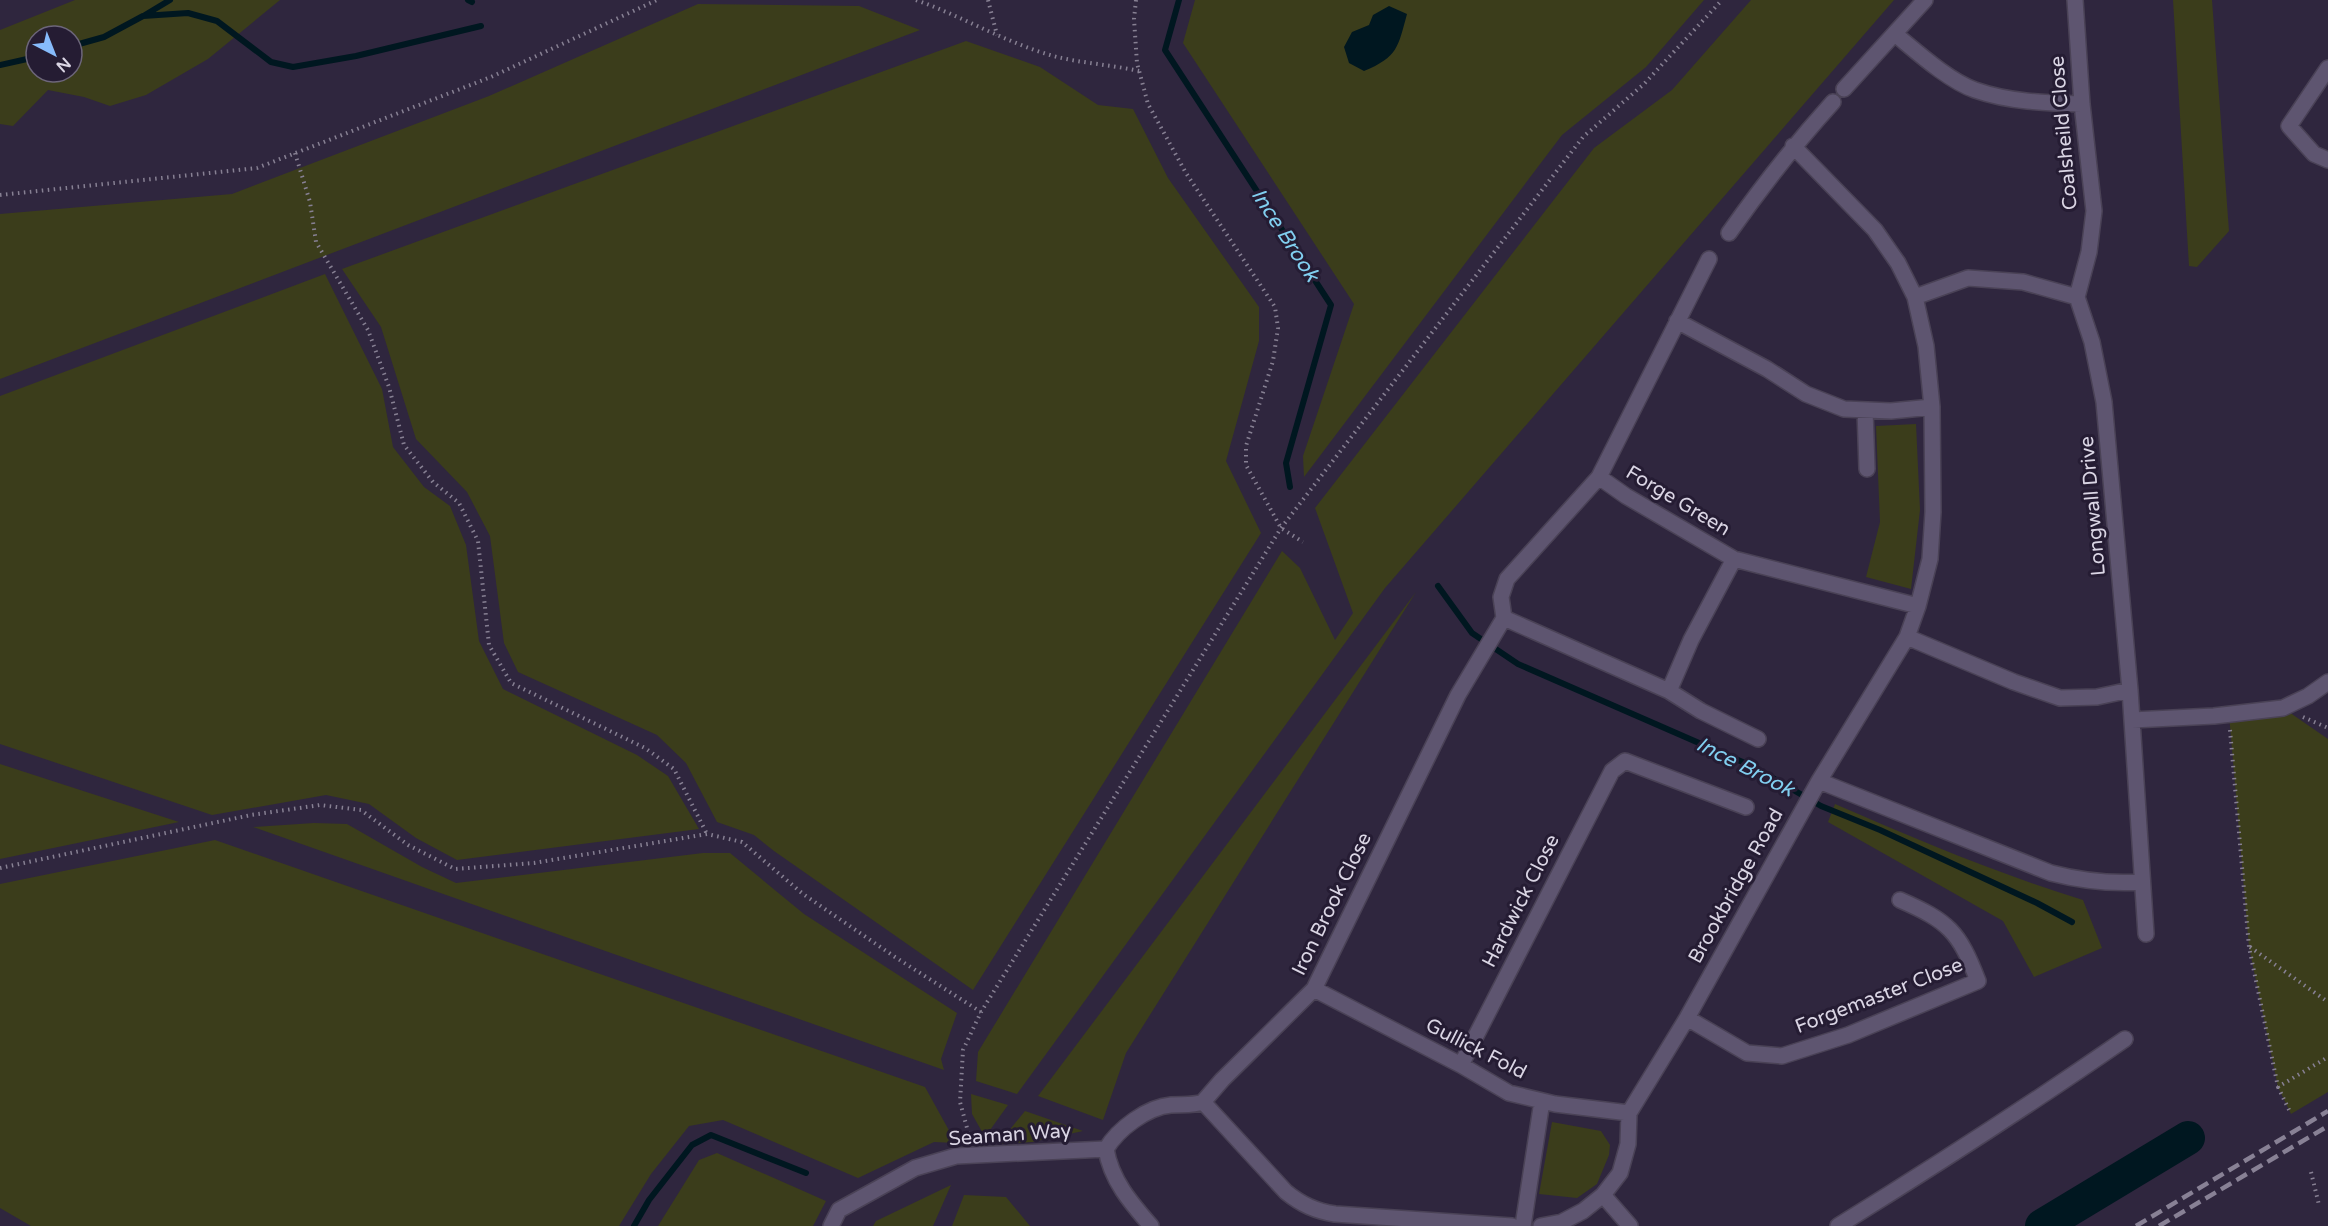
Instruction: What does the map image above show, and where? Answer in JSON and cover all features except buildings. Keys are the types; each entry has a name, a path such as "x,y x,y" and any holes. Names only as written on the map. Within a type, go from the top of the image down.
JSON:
{"street":[{"path":"1844,89 1925,0"},
{"name":"Coalsheild Close","path":"2075,0 2082,104 2094,211 2089,252 2077,297"},
{"path":"1895,34 1939,69 1974,90 2031,103 2082,104"},
{"path":"2328,68 2289,126 2314,154 2328,160"},
{"path":"1730,233 1763,184 1793,146 1833,102"},
{"name":"Brookbridge Road","path":"1541,1226 1562,1222 1583,1211 1603,1195 1620,1173 1628,1144 1629,1113 1687,1018 1817,785 1907,637 1930,559 1934,512 1932,407 1926,346 1915,297 1898,263 1875,230 1793,146"},
{"path":"1599,477 1709,259"},
{"path":"1915,297 1968,278 2023,282 2077,297"},
{"name":"Longwall Drive","path":"2077,297 2092,342 2104,402 2130,690 2146,934"},
{"path":"1677,321 1767,369 1806,394 1844,409 1891,411 1932,407"},
{"path":"1865,410 1867,469"},
{"name":"Forge Green","path":"1502,621 1501,597 1507,579 1599,477 1626,496 1734,559 1918,606"},
{"name":"Forge Green","path":"1669,691 1691,640 1734,559"},
{"path":"1502,621 1669,691 1701,711 1758,739"},
{"name":"Iron Brook Close","path":"1203,1102 1221,1080 1314,989 1458,695 1502,621"},
{"path":"1907,637 2014,682 2060,698 2097,697 2130,690"},
{"path":"2132,720 2221,715 2283,708 2308,696 2328,682"},
{"name":"Hardwick Close","path":"1461,1065 1612,771 1625,761 1746,807"},
{"path":"1817,785 2051,873 2077,880 2110,884 2141,882"},
{"name":"Forgemaster Close","path":"1687,1018 1747,1053 1782,1056 1848,1035 1978,981 1971,962 1954,933 1934,915 1900,900"},
{"name":"Gullick Fold","path":"1314,989 1461,1065 1509,1093 1542,1101 1629,1113"},
{"path":"1838,1226 1920,1177 2125,1039"},
{"path":"1523,1226 1542,1101"},
{"path":"1151,1226 1127,1199 1108,1163 1106,1149 1113,1137 1146,1114 1170,1105 1194,1105 1203,1102 1286,1192 1301,1204 1317,1211 1512,1226"},
{"name":"Seaman Way","path":"831,1226 839,1210 915,1168 956,1156 975,1157 1106,1149"},
{"path":"1603,1195 1630,1226"}],"path":[{"path":"0,195 257,168 490,77 657,0"},
{"path":"916,0 997,35 1058,57 1139,71"},
{"path":"988,0 997,35"},
{"path":"1136,0 1134,19 1139,71 1148,104 1186,173 1275,307 1278,328 1273,361 1246,446 1246,465 1281,528 1303,542"},
{"path":"975,1157 960,1102 963,1050 981,1011 1281,528 1583,136 1644,84 1722,0"},
{"path":"295,153 310,202 316,242 368,330 389,387 404,445 433,482 459,503 478,541 489,645 511,682 645,748 674,769 707,834"},
{"path":"2221,715 2249,947 2278,1087 2290,1114"},
{"path":"0,868 251,814 320,805 362,810 408,845 455,869 534,863 707,834 742,842 803,894 895,957 981,1011"},
{"path":"2249,947 2328,1002"},
{"path":"2278,1087 2328,1057"},
{"path":"2311,1172 2319,1205"}],"green space":[{"path":"75,0 280,0 208,59 146,95 110,106 84,97 48,90 13,126 0,124 0,30"},
{"path":"1195,0 1704,0 1646,67 1562,135 1304,477 1303,456 1354,304 1183,43"},
{"path":"1751,0 1894,0 1385,588 1017,1094 976,1081 978,1052 1282,551 1300,568 1335,640 1353,613 1315,508 1594,148 1672,90"},
{"path":"2173,0 2212,0 2229,231 2197,267 2189,266"},
{"path":"698,4 859,6 920,30 0,379 0,214 232,194 489,96"},
{"path":"966,41 1040,67 1098,105 1133,109 1168,178 1259,307 1259,341 1226,461 1261,533 973,990 754,835 717,822 686,763 657,735 518,672 504,643 490,536 467,492 416,439 381,327 342,269"},
{"path":"325,274 382,389 393,447 424,487 450,506 466,545 479,641 503,689 637,755 668,776 699,829 457,860 416,838 369,804 326,795 212,815 0,744 0,396"},
{"path":"1916,424 1920,510 1911,589 1866,577 1880,522 1876,426"},
{"path":"1416,592 1126,1053 1103,1120 1038,1096"},
{"path":"2283,708 2328,739 2328,1092 2291,1114 2278,1087 2249,947 2229,714"},
{"path":"0,764 179,822 0,859"},
{"path":"1835,804 2019,879 2083,900 2102,948 2034,977 2003,921 1828,822"},
{"path":"314,823 347,824 422,867 456,883 703,853 730,853 804,914 957,1013 941,1059 944,1070 253,827"},
{"path":"215,840 925,1087 956,1143 934,1142 858,1178 723,1120 689,1126 651,1174 619,1226 31,1226 0,1208 0,884"},
{"path":"971,1094 1008,1105 985,1137 972,1114"},
{"path":"1025,1111 1083,1131 1032,1142 998,1144"},
{"path":"1552,1122 1601,1131 1610,1145 1609,1155 1597,1184 1577,1198 1539,1194"},
{"path":"717,1153 826,1201 813,1226 658,1226 699,1160"},
{"path":"951,1185 933,1226 873,1226 876,1221"},
{"path":"964,1195 1006,1197 1030,1226 952,1226"}],"water":[{"path":"1389,6 1407,14 1398,43 1395,50 1384,61 1364,71 1349,63 1344,47 1352,32 1369,25 1373,15"}],"waterway":[{"path":"145,15 170,0"},
{"path":"468,0 472,2"},
{"name":"Ince Brook","path":"1179,0 1165,50 1331,305 1286,463 1290,487"},
{"path":"84,43 104,37 143,16 188,13 217,21 271,62 293,67 356,56 481,26"},
{"path":"0,65 24,60"},
{"name":"Ince Brook","path":"1438,586 1472,633 1518,664 1754,767 1821,806 1880,830 2037,903 2072,922"},
{"path":"634,1226 649,1200 692,1145 711,1135 806,1173"},
{"path":"2042,1226 2188,1138"}],"railway":[{"path":"2136,1226 2328,1111"},
{"path":"2159,1226 2328,1126"}]}
